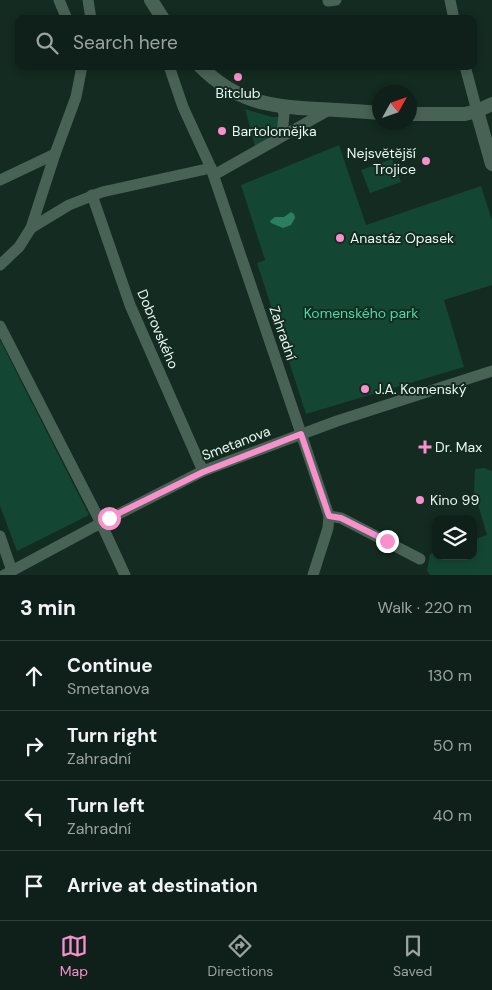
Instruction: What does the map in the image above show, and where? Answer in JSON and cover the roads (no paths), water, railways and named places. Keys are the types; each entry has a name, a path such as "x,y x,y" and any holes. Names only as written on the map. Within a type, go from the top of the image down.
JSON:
{"street":[{"path":"60,0 66,15"},
{"path":"88,0 90,15"},
{"path":"151,0 160,15"},
{"path":"450,0 453,15"},
{"path":"0,265 19,247 32,228 55,154 76,97 81,70"},
{"name":"Zahradní","path":"170,70 186,113 213,171 329,516"},
{"path":"204,70 218,82 237,94 261,103 282,107 372,113"},
{"path":"467,70 492,164"},
{"path":"417,114 451,115 477,111 492,104"},
{"path":"282,107 284,114 282,136"},
{"path":"32,228 69,205 92,195 133,184 213,171 329,110"},
{"path":"0,180 55,154"},
{"name":"Dobrovského","path":"92,195 130,305 203,472"},
{"path":"0,326 125,575"},
{"name":"Smetanova","path":"8,573 100,523 203,472 337,421 492,371"},
{"path":"313,575 328,528 329,516 341,518 420,559"},
{"path":"0,536 8,573"}],"place":[{"name":"Bitclub","path":"238,77"},
{"name":"Bartolomějka","path":"222,131"},
{"name":"Nejsvětější Trojice","path":"426,161"},
{"name":"Anastáz Opasek","path":"340,238"},
{"name":"J.A. Komenský","path":"365,389"},
{"name":"Dr. Max","path":"425,447"},
{"name":"Kino 99","path":"420,500"}],"park label":[{"name":"Komenského park","path":"361,313"}]}
